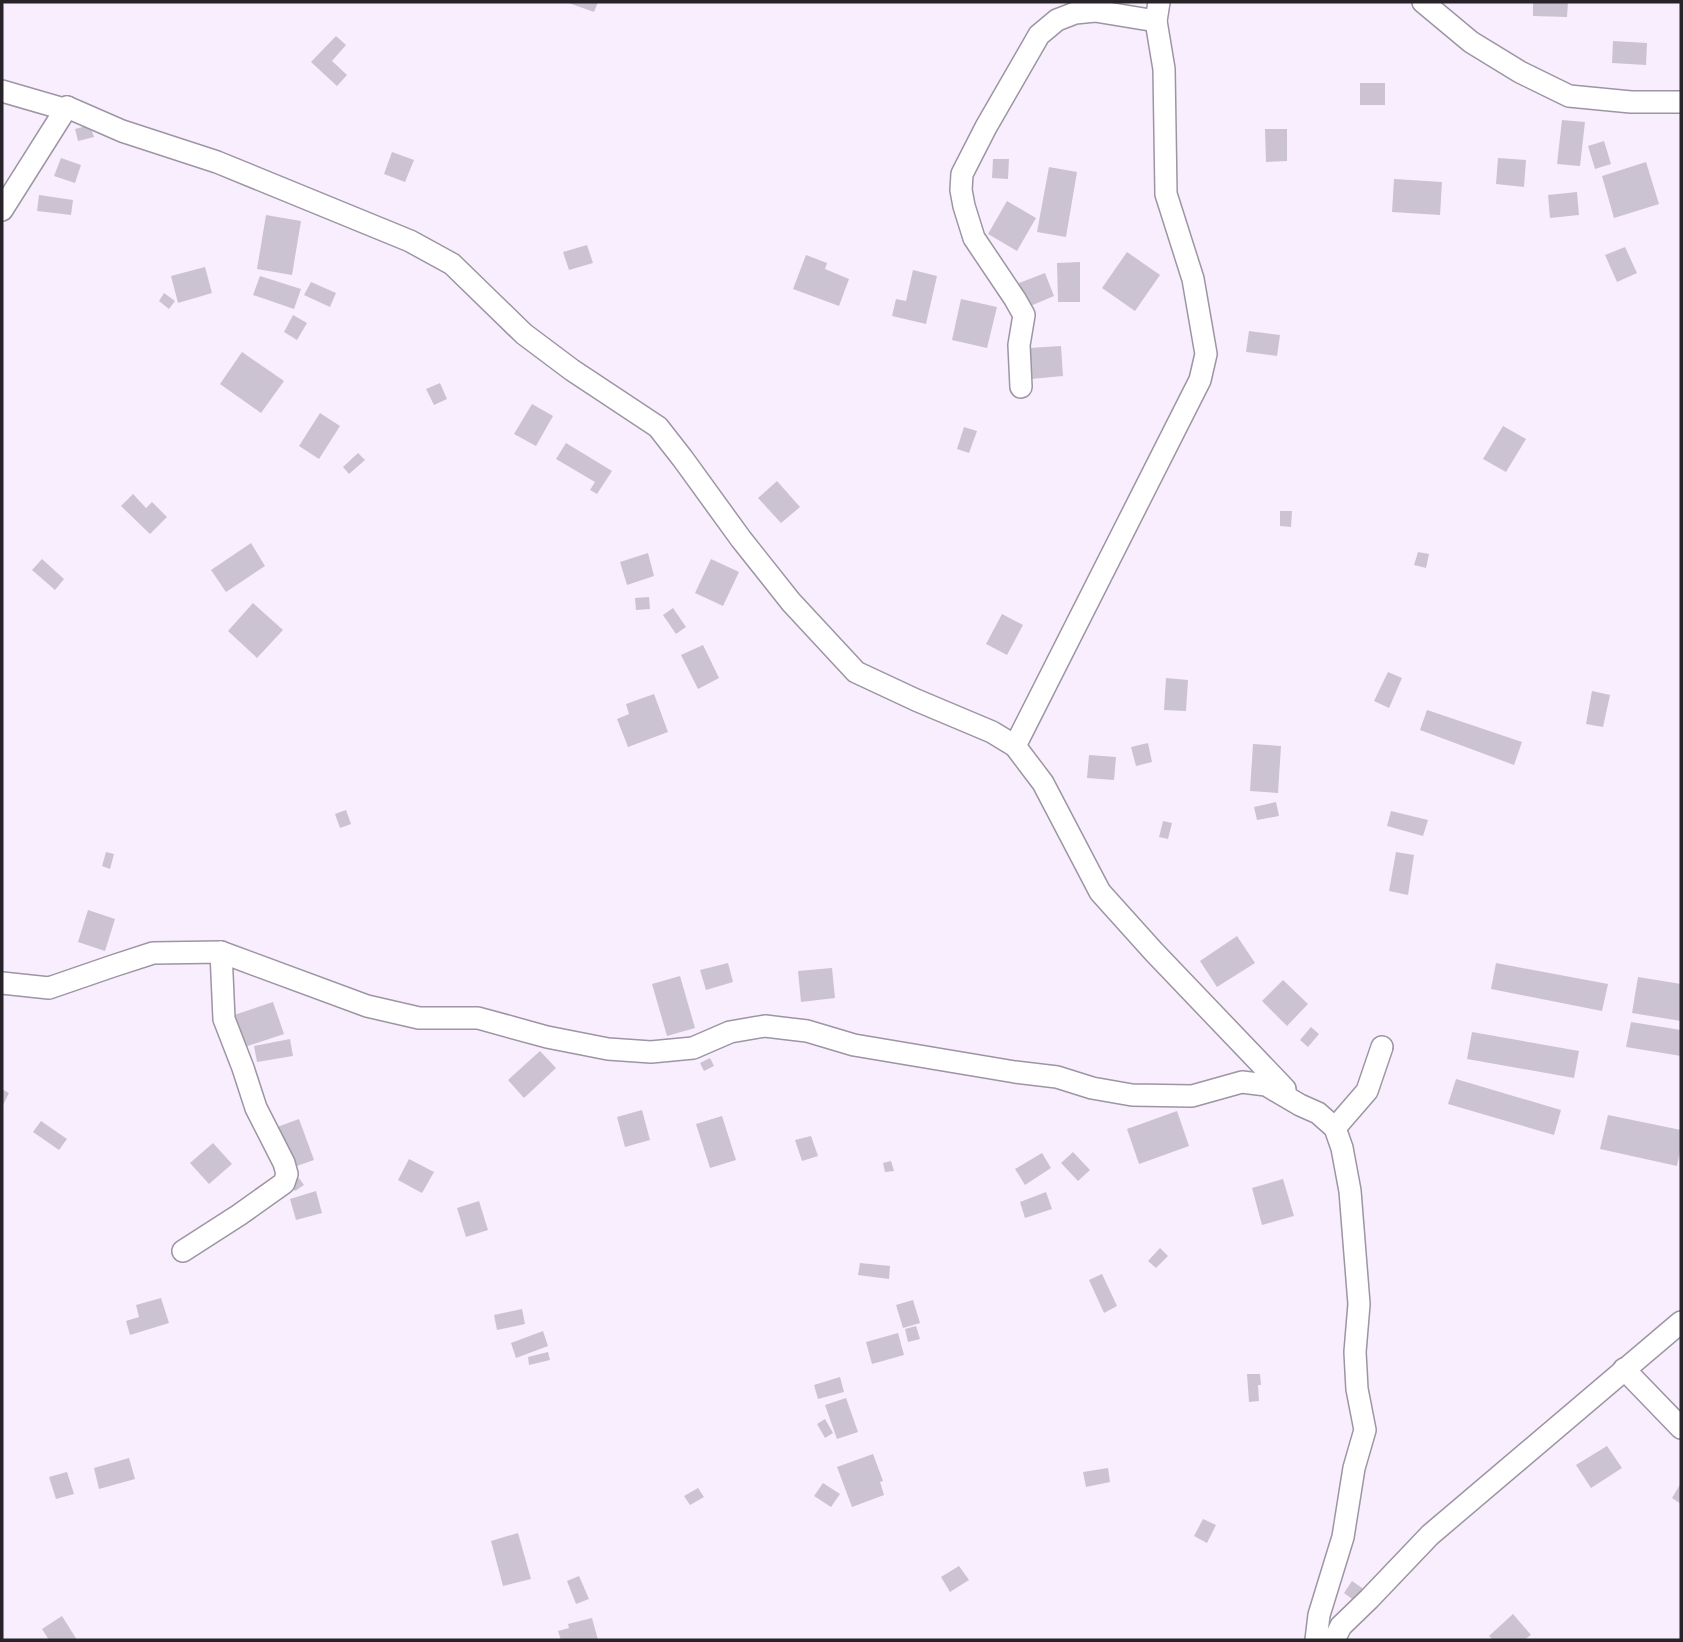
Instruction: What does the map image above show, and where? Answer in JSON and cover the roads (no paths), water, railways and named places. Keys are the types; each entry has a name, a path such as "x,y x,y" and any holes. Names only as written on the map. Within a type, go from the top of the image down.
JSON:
{"street":[{"path":"1423,2 1471,41 1520,72 1569,96 1631,102 1681,102"},
{"path":"1015,746 1200,380 1206,354 1193,279 1166,194 1164,69 1157,12 1075,13 1057,20 1039,34 962,174 964,206 974,237 1024,315 1019,345 1021,387"},
{"path":"2,91 67,107 122,131 217,162 410,241 452,264 524,334 572,370 658,427 791,602 856,672 992,732 1015,746 1043,783 1100,892 1300,1105"},
{"path":"2,210 67,107"},
{"path":"183,1251 284,1183 287,1174 256,1108 224,1019 221,952"},
{"path":"2,984 49,988 153,953 221,952 367,1006 419,1018 478,1018 547,1037 608,1049 651,1052 693,1048 730,1032 765,1026 807,1031 854,1045 1057,1077 1132,1095 1192,1096 1242,1082 1266,1085 1318,1113 1335,1128 1342,1148 1350,1191 1359,1304 1355,1352 1357,1389 1364,1430 1354,1468 1343,1537 1318,1615 1316,1640"},
{"path":"1335,1128 1367,1091 1382,1047"},
{"path":"1334,1640 1341,1626 1430,1535 1681,1322"},
{"path":"1625,1369 1681,1427"}]}
